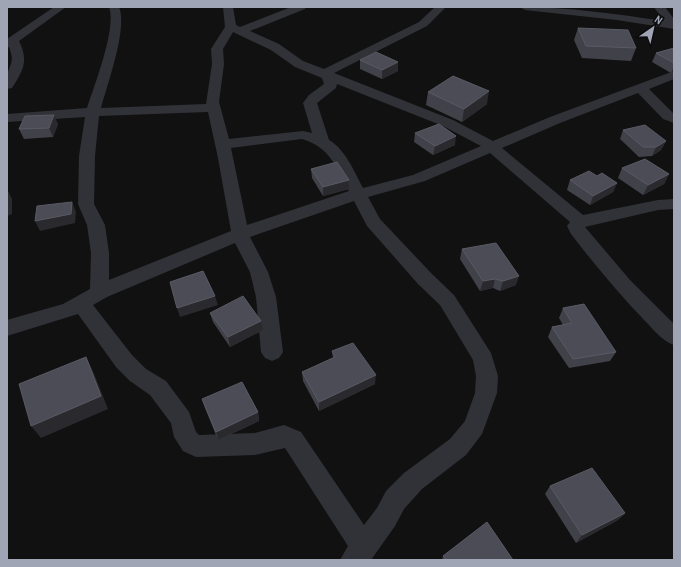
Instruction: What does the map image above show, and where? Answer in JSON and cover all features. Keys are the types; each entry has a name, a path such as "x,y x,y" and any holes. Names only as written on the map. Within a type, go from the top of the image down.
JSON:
{"street":[{"path":"7,85 17,70 19,53 10,42 61,7"},
{"path":"100,292 100,253 96,225 86,204 88,156 93,112 114,43 116,12 114,7"},
{"path":"228,7 235,29 275,47 299,64 448,123 476,136 492,147 580,221"},
{"path":"272,352 266,297 259,272 240,234 223,144 212,102 218,64 217,49 235,29 301,7"},
{"path":"322,143 314,121 310,103 331,85 328,76 329,71 423,24 441,7"},
{"path":"525,7 617,17 674,26"},
{"path":"659,7 674,26"},
{"path":"7,329 69,310 100,292 240,234 358,194 418,178 555,120 674,75"},
{"path":"641,88 668,116 674,119"},
{"path":"7,118 93,112 214,108"},
{"path":"223,144 303,136 313,138 330,147 342,163 373,222 425,279 447,300 483,359 487,376 486,393 474,426 458,447 413,481 395,500 386,517 359,552"},
{"path":"674,204 658,205 580,221 576,226 577,230 609,270 674,337"},
{"path":"80,303 124,361 138,375 158,388 181,419 186,437 191,443 196,446 255,444 284,436 293,440 356,536 359,552"}],"building":[{"path":"578,28 628,30 636,48 586,46"},
{"path":"674,48 674,63 656,53"},
{"path":"376,52 398,62 382,70 360,60"},
{"path":"453,76 489,91 464,109 428,92"},
{"path":"54,115 49,128 19,129 25,116"},
{"path":"439,124 456,136 435,146 415,133"},
{"path":"645,125 666,141 656,147 643,147 623,130"},
{"path":"645,159 669,174 648,185 622,168"},
{"path":"337,162 349,180 323,187 311,169"},
{"path":"589,171 597,176 602,173 617,183 593,196 570,180"},
{"path":"72,202 71,214 35,221 37,206"},
{"path":"496,243 519,276 503,281 495,279 483,281 462,249"},
{"path":"203,271 215,296 177,308 170,282"},
{"path":"243,296 261,321 228,337 210,313"},
{"path":"584,304 616,352 573,359 552,327 572,323 563,308"},
{"path":"353,343 376,375 319,402 302,372 335,357 332,351"},
{"path":"86,357 101,396 31,426 19,384"},
{"path":"242,382 258,412 216,432 202,399"},
{"path":"592,468 625,513 582,535 550,486"},
{"path":"487,522 513,560 447,560 443,556"}]}
